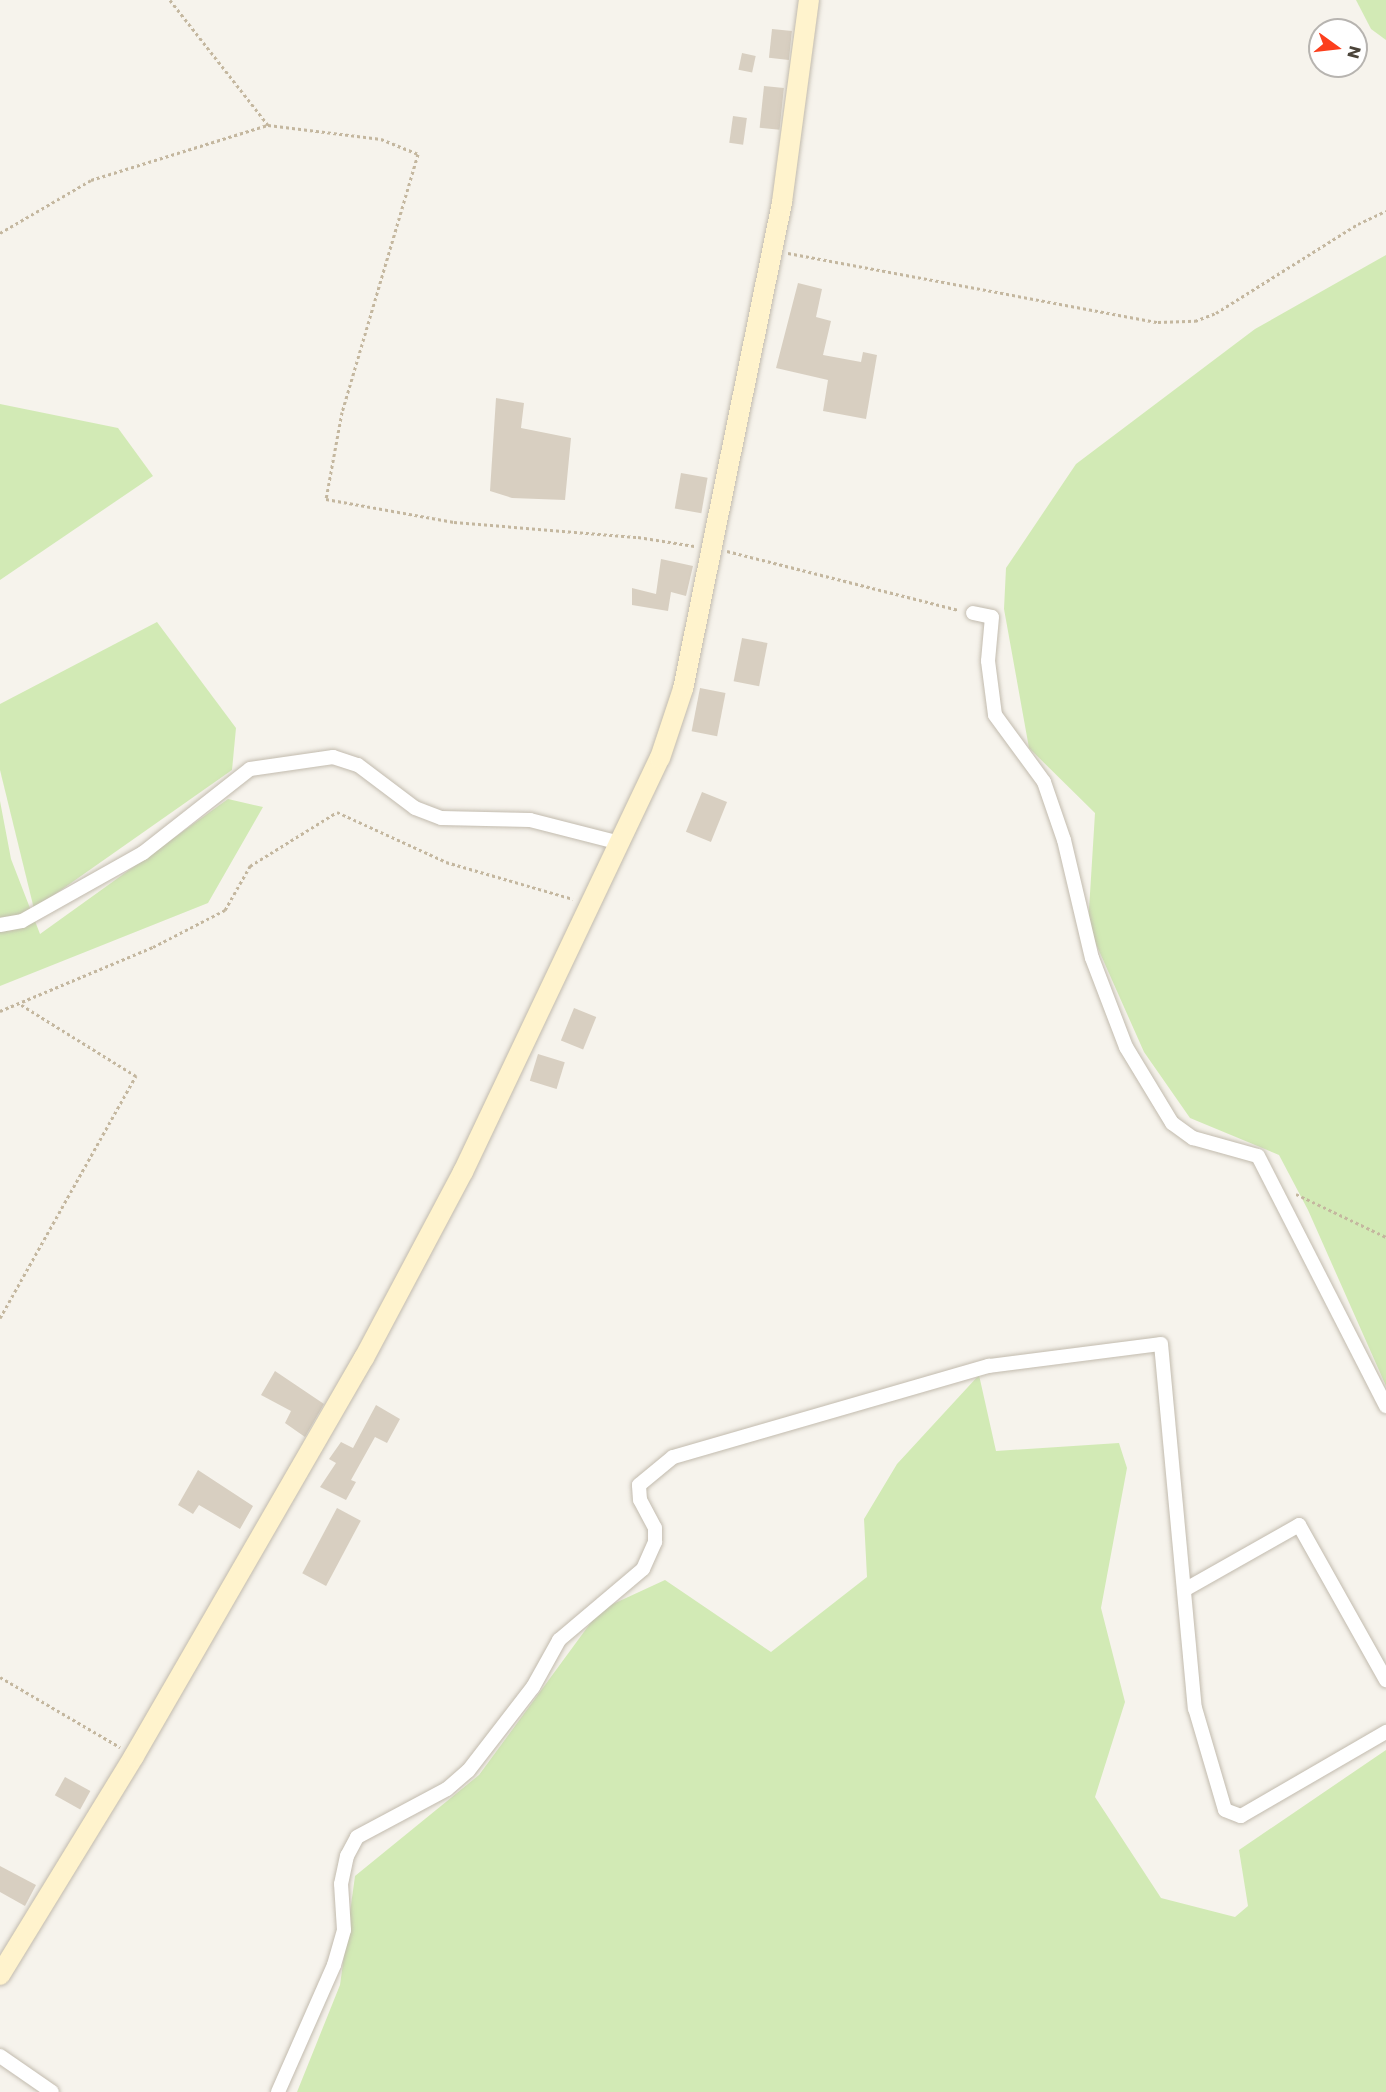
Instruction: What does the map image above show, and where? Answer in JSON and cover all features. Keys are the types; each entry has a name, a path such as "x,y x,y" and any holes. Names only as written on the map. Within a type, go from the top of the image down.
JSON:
{"street":[{"path":"0,1975 134,1756 370,1348 463,1172 660,758 683,689 773,249 793,144 808,0"},
{"path":"973,613 992,617 988,661 995,715 1044,782 1064,840 1092,958 1126,1047 1172,1123 1193,1138 1258,1156 1386,1406"},
{"path":"0,926 22,921 143,853 250,769 333,757 358,765 414,808 441,818 530,820 620,843"},
{"path":"278,2092 334,1965 344,1930 341,1884 347,1856 357,1837 447,1789 468,1771 533,1687 559,1640 643,1569 655,1542 655,1528 640,1500 639,1485 673,1456 989,1366 1161,1344 1186,1589 1195,1708 1225,1810 1241,1816 1386,1732"},
{"path":"1186,1589 1299,1525 1386,1680"},
{"path":"0,2056 52,2092"}],"path":[{"path":"170,0 268,125"},
{"path":"0,233 91,180 268,125 381,139 418,154 342,412 326,500 454,522 638,537 713,549 973,613"},
{"path":"773,249 1027,299 1158,322 1195,321 1216,313 1358,224 1386,211"},
{"path":"0,1011 153,947 225,910 250,866 337,812 446,862 592,904"},
{"path":"0,1318 136,1076 20,1004"},
{"path":"1272,1183 1386,1238"},
{"path":"0,1677 134,1756"}],"green space":[{"path":"1356,0 1386,0 1386,40 1371,29 1368,18 1365,18"},
{"path":"1386,255 1386,1386 1308,1210 1279,1155 1190,1118 1144,1052 1088,926 1095,813 1029,748 1004,609 1006,568 1076,464 1255,329"},
{"path":"0,404 118,428 153,476 0,580"},
{"path":"157,622 236,728 232,770 34,909 0,770 0,704"},
{"path":"228,799 263,807 208,903 0,986 0,801 11,859 40,934"},
{"path":"979,1375 996,1451 1119,1443 1127,1468 1101,1608 1125,1702 1095,1797 1161,1898 1235,1917 1248,1906 1239,1850 1386,1750 1386,2092 297,2092 340,1985 355,1876 479,1775 600,1610 665,1580 771,1652 867,1577 864,1519 897,1464"}],"building":[{"path":"772,29 792,31 789,60 769,58"},
{"path":"742,53 756,56 752,73 738,70"},
{"path":"764,86 784,88 780,130 760,128"},
{"path":"733,116 747,118 743,145 729,143"},
{"path":"798,283 822,289 816,317 831,321 823,355 861,362 863,352 877,355 866,419 823,411 828,380 776,368"},
{"path":"496,398 524,403 521,428 571,438 565,500 512,498 490,491"},
{"path":"681,473 708,478 701,513 675,508"},
{"path":"661,559 693,566 686,596 671,592 668,611 632,605 632,588 656,594"},
{"path":"742,638 768,643 759,686 734,681"},
{"path":"700,688 726,693 717,736 692,731"},
{"path":"702,792 727,802 711,842 686,832"},
{"path":"574,1008 596,1017 583,1049 561,1040"},
{"path":"538,1054 565,1062 557,1089 530,1081"},
{"path":"275,1371 324,1404 305,1437 285,1423 291,1411 261,1395"},
{"path":"376,1405 400,1419 387,1443 375,1437 351,1480 356,1482 346,1500 320,1487 336,1463 329,1459 341,1442 353,1448"},
{"path":"198,1470 253,1506 240,1529 199,1505 193,1514 178,1505"},
{"path":"337,1508 361,1521 326,1586 302,1573"},
{"path":"65,1777 90,1791 80,1809 55,1795"},
{"path":"0,1866 36,1885 25,1906 0,1892"}]}
